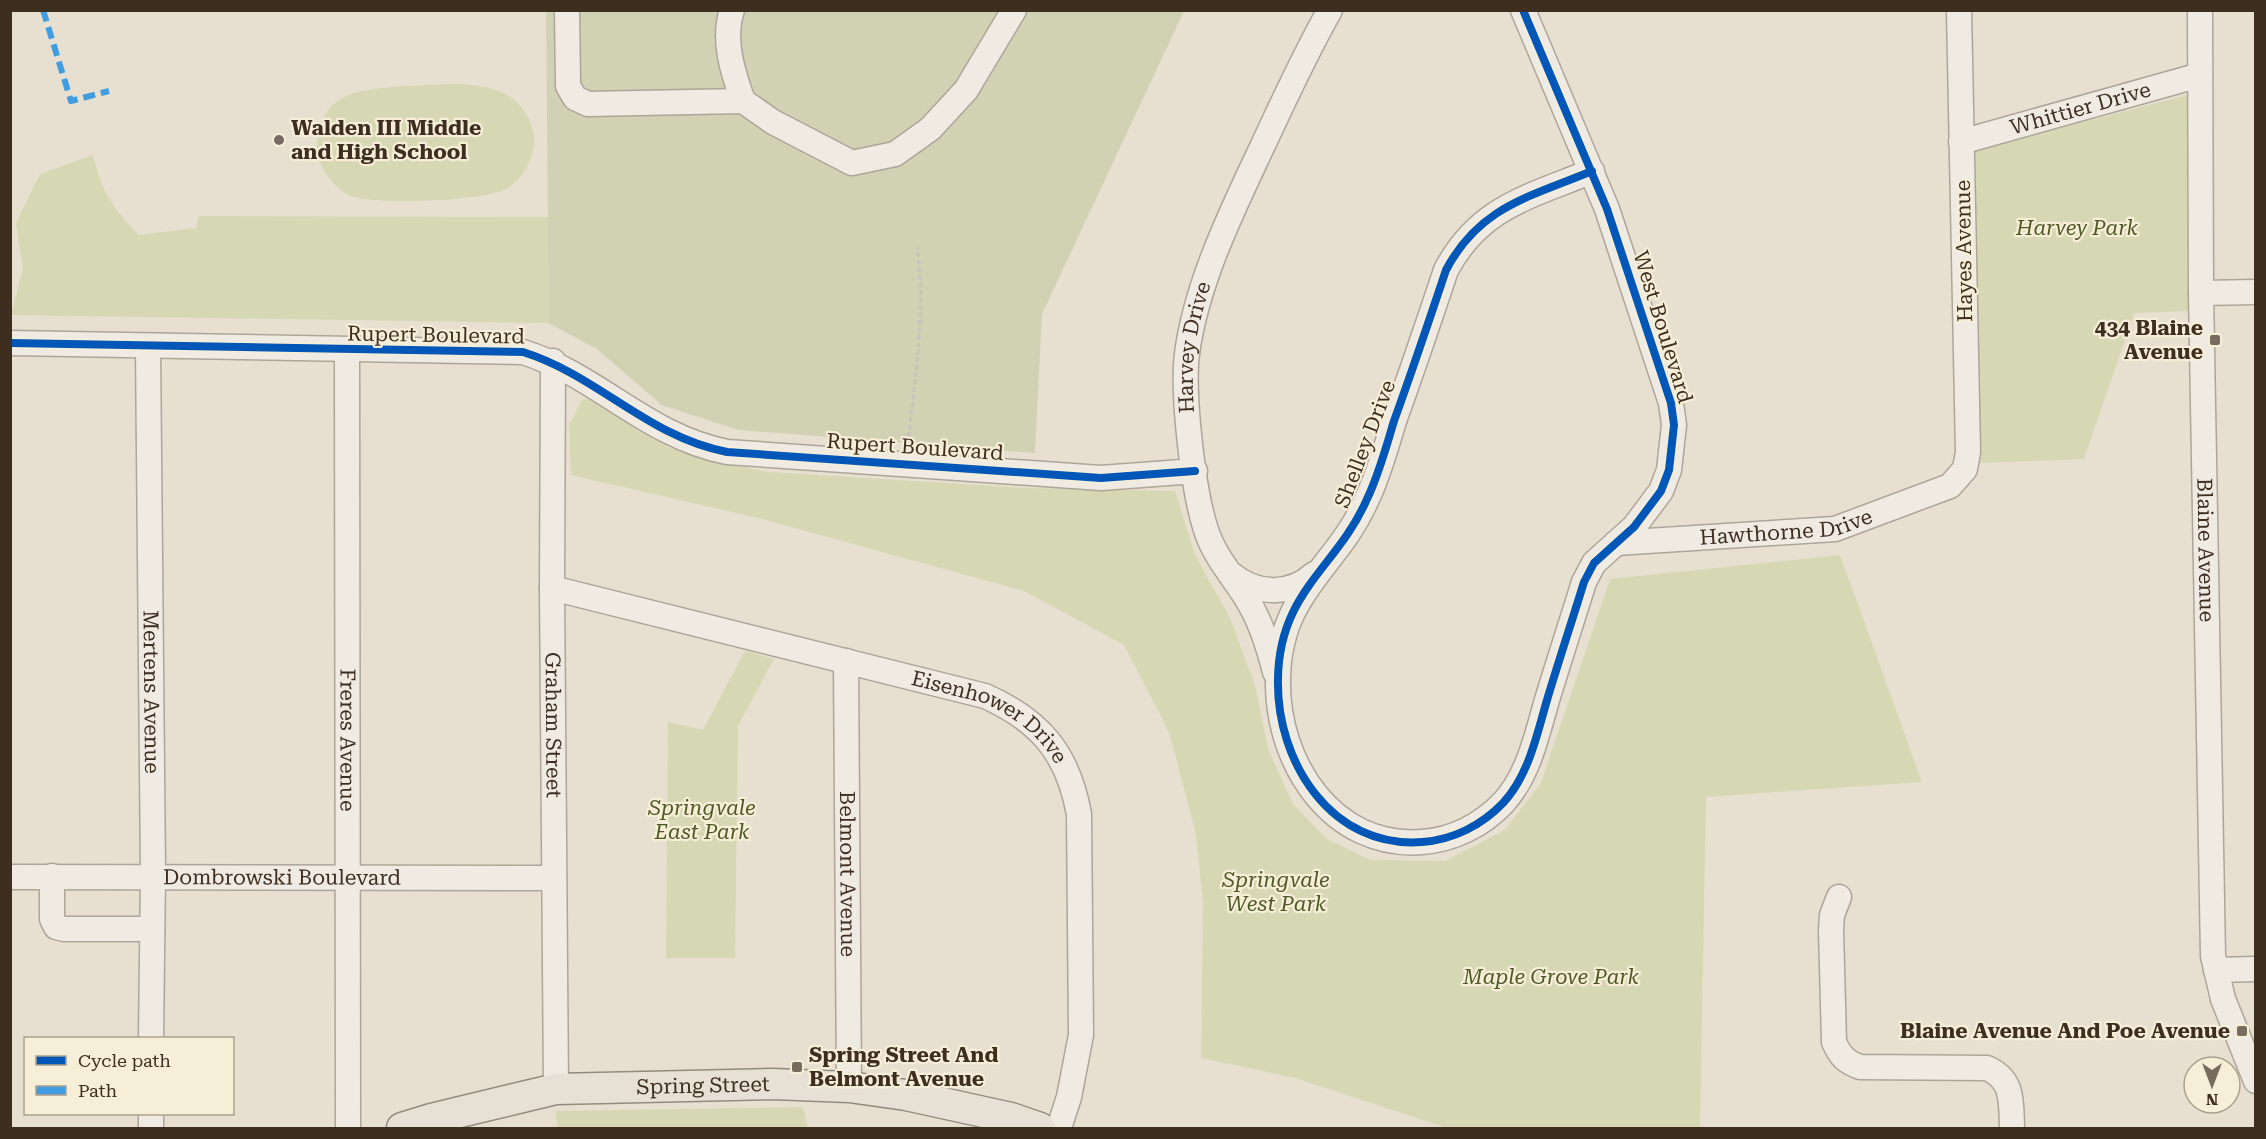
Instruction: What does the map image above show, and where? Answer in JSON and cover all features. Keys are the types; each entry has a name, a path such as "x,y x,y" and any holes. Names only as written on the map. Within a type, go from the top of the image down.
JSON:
{"main road":[{"name":"Spring Street","path":"402,1128 556,1089 772,1084 849,1087 906,1095 1010,1123 1040,1128"}],"street":[{"path":"567,10 568,86 575,98 588,104 742,101 773,122 852,163 895,154 930,129 966,90 1012,12"},
{"path":"732,10 728,46 742,101"},
{"name":"Harvey Drive","path":"1278,695 1264,634 1246,597 1226,568 1206,529 1195,471 1186,389 1191,333 1212,263 1231,216 1306,54 1329,10"},
{"name":"West Boulevard","path":"1336,817 1368,835 1390,841 1431,842 1472,828 1504,801 1517,784 1531,751 1584,582 1594,563 1649,510 1661,491 1669,470 1674,425 1671,403 1592,171 1523,10"},
{"name":"Hayes Avenue","path":"1950,486 1965,469 1968,452 1959,10"},
{"name":"Blaine Avenue","path":"2200,10 2201,293 2212,956 2223,999 2256,1081"},
{"name":"Whittier Drive","path":"1961,142 2200,75"},
{"name":"Shelley Drive","path":"1336,817 1307,784 1294,759 1283,726 1278,695 1278,665 1286,628 1301,594 1350,531 1369,496 1446,270 1456,251 1470,233 1504,207 1592,171"},
{"path":"2201,293 2256,292"},
{"name":"Rupert Boulevard","path":"10,343 523,352 553,361 664,431 692,444 726,452 1101,478 1195,471"},
{"name":"Mertens Avenue","path":"148,347 153,875 152,1037"},
{"name":"Freres Avenue","path":"347,350 348,1128"},
{"name":"Graham Street","path":"553,361 552,588 556,1089"},
{"name":"Hawthorne Drive","path":"1616,543 1834,529 1950,486"},
{"path":"1226,568 1250,586 1276,591 1296,586 1318,571"},
{"name":"Eisenhower Drive","path":"552,588 985,696 1007,706 1037,728 1066,767 1075,790 1079,814 1082,1009 1077,1061 1059,1128"},
{"name":"Belmont Avenue","path":"846,661 849,1087"},
{"name":"Dombrowski Boulevard","path":"10,877 153,875 346,879 554,878"},
{"path":"52,876 52,919 56,927 64,929 153,928"},
{"path":"1839,897 1832,915 1831,930 1834,1042 1839,1055 1848,1063 1860,1067 1987,1068 1998,1072 2006,1081 2011,1093 2012,1128"},
{"path":"2216,970 2256,969"}],"path":[{"path":"906,464 918,334 920,270 917,247"}],"green space":[{"path":"546,11 1184,11 1042,314 1035,453 738,430 662,405 597,349 549,323"},
{"path":"471,85 503,93 516,101 528,117 534,136 531,157 525,170 506,189 476,197 428,201 380,200 361,198 342,191 325,172 318,155 317,139 321,123 328,110 348,95 361,91 404,86"},
{"name":"Harvey Park","path":"2188,95 2189,311 2134,313 2084,459 1979,463 1975,150"},
{"path":"93,155 109,199 139,235 196,228 199,216 548,217 626,266 738,430 662,405 597,349 549,323 11,315 23,268 16,223 40,174"},
{"name":"Maple Grove Park","path":"590,398 603,403 634,428 667,447 708,460 769,472 1025,488 1175,491 1195,555 1230,618 1255,685 1268,749 1293,804 1327,839 1370,860 1445,861 1505,830 1541,783 1610,579 1840,555 1922,782 1706,797 1700,1128 1447,1128 1295,1078 1201,1058 1203,902 1196,834 1169,732 1124,645 1024,591 758,518 571,475 569,425 582,400"},
{"name":"Springvale East Park","path":"745,651 774,659 738,726 735,958 666,958 668,722 703,730"},
{"path":"803,1107 808,1128 557,1128 556,1111"}],"marked path":[{"path":"43,10 71,101 109,91"}],"cycle path":[{"path":"1523,10 1607,209 1671,403 1674,425 1669,470 1661,491 1634,527 1594,563 1584,582 1531,754 1519,780 1503,803 1486,818 1466,830 1434,841 1390,840 1361,831 1336,815 1316,794 1299,769 1287,740 1280,710 1278,679 1281,649 1288,623 1312,582 1355,523 1367,499 1379,470 1446,270 1459,248 1474,231 1508,206 1548,188 1569,180 1592,171"},
{"path":"10,343 523,352 576,376 672,433 698,444 727,452 1101,478 1195,471"}],"place":[{"name":"Walden III Middle and High School","path":"279,140"},
{"name":"434 Blaine Avenue","path":"2215,340"},
{"name":"Blaine Avenue And Poe Avenue","path":"2242,1031"},
{"name":"Spring Street And Belmont Avenue","path":"797,1067"}],"park label":[{"name":"Springvale West Park","path":"1276,892"}]}
